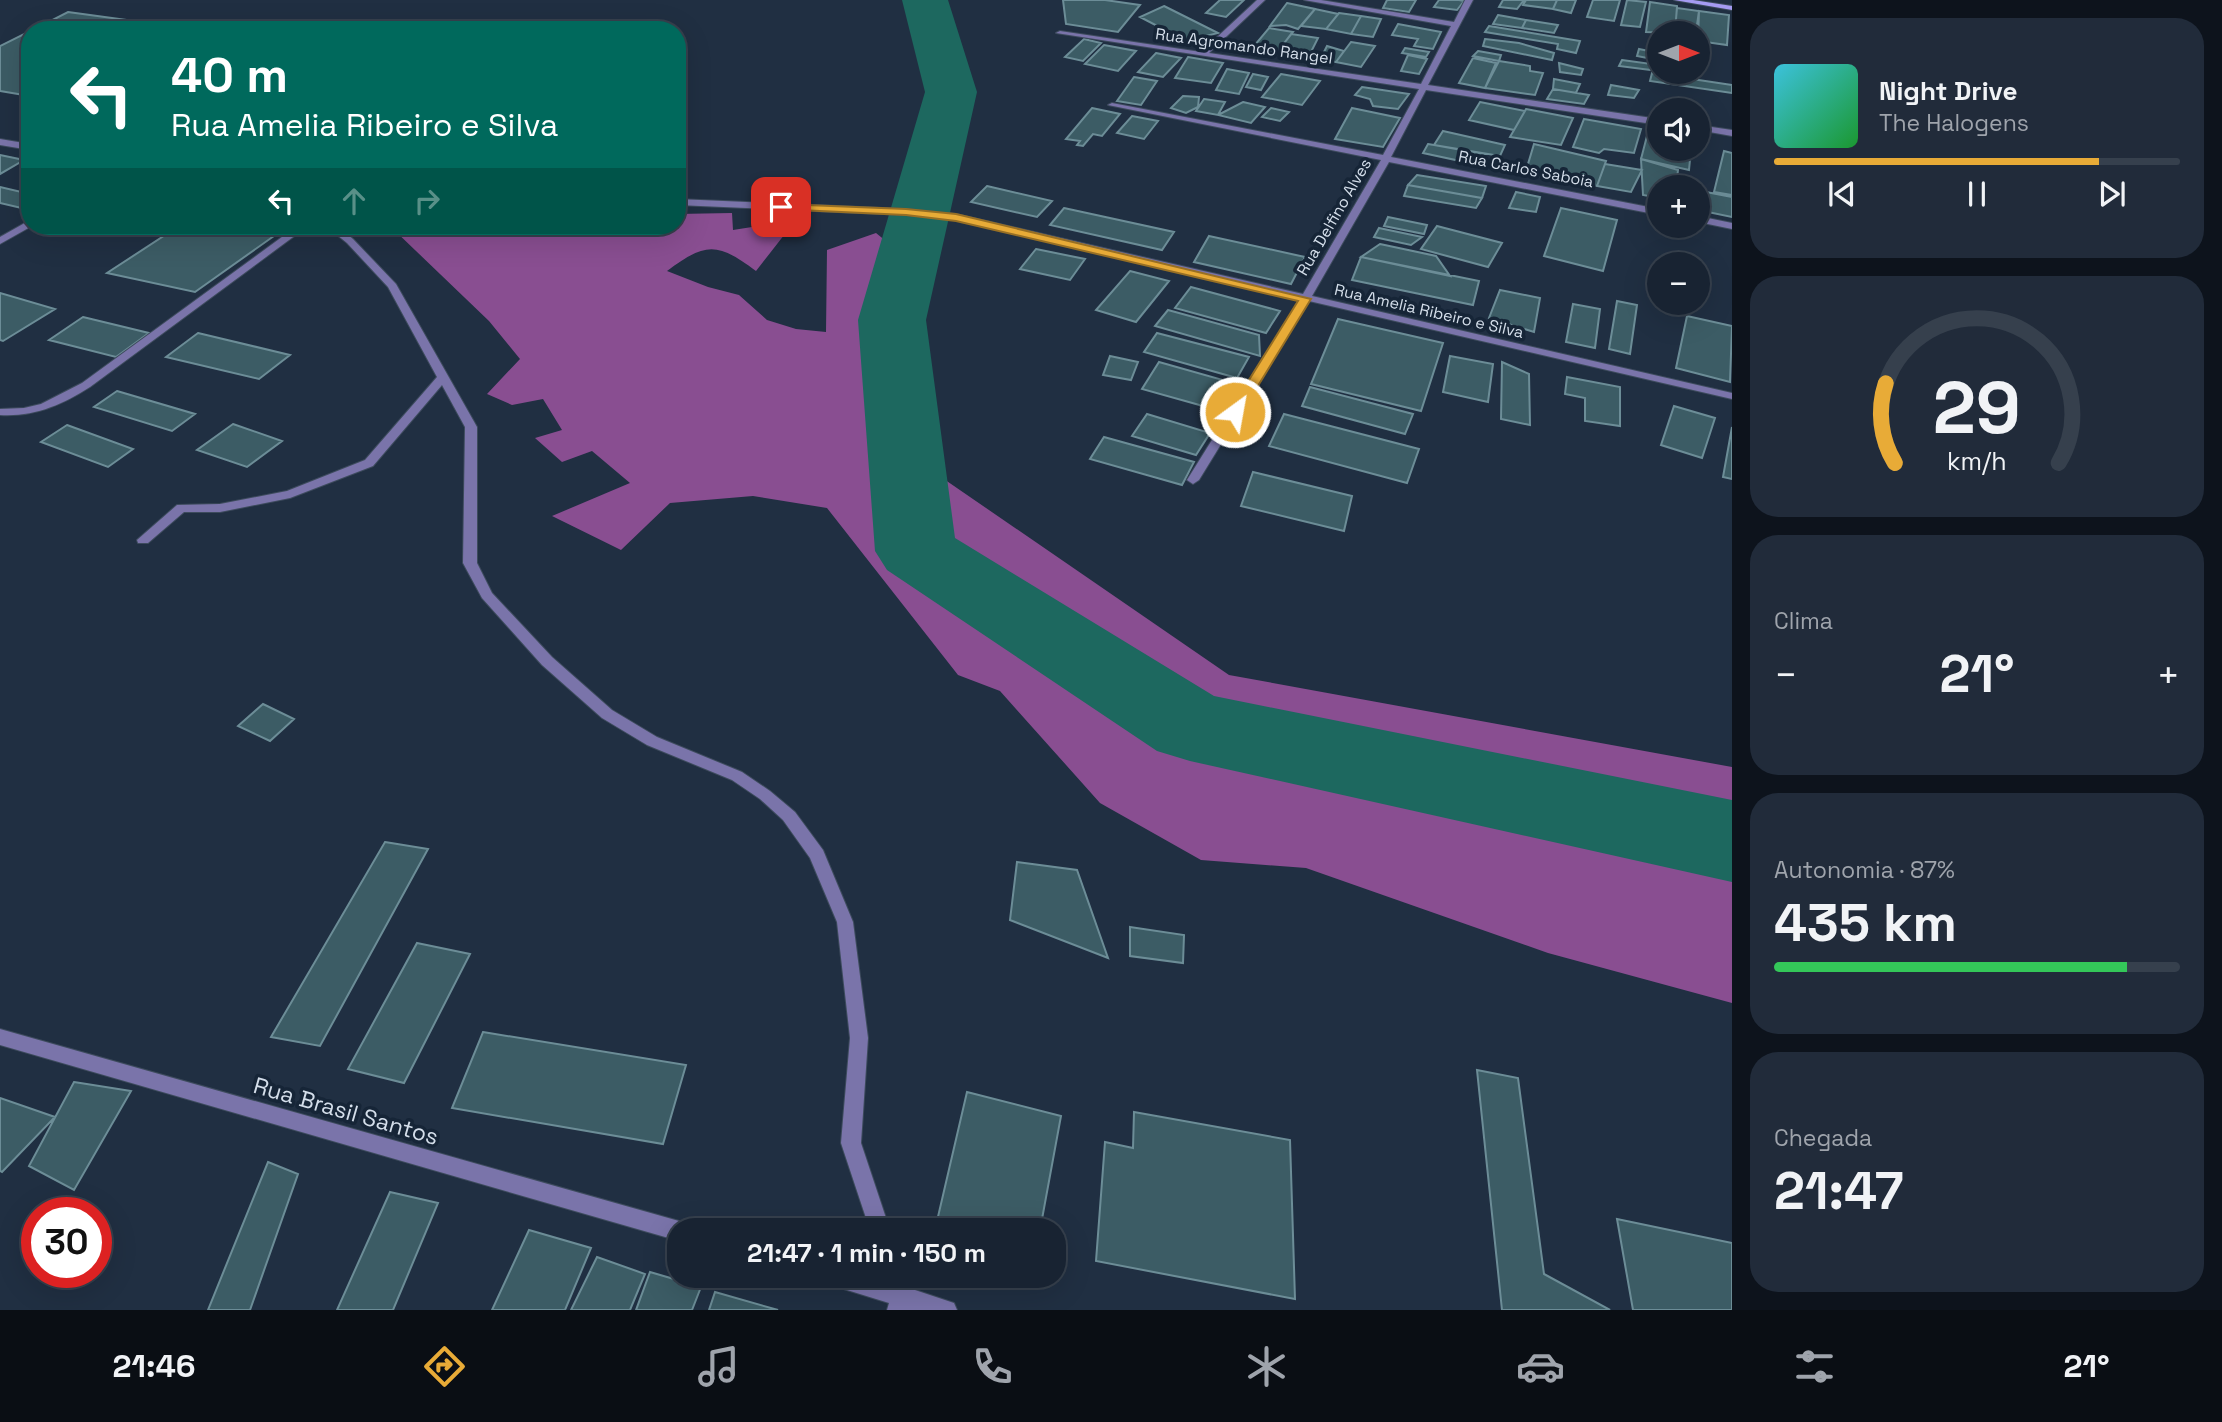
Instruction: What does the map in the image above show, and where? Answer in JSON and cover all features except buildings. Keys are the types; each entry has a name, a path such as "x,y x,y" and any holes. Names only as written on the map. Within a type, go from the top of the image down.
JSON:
{"street":[{"path":"1203,54 1261,0"},
{"path":"1308,0 1455,25"},
{"name":"Rua Delfino Alves","path":"1193,480 1306,299 1387,157 1469,0"},
{"path":"1678,0 1732,8"},
{"name":"Rua Agromando Rangel","path":"1060,33 1647,120"},
{"name":"Rua Carlos Saboia","path":"1112,105 1647,210"},
{"path":"1710,130 1732,133"},
{"path":"0,142 21,146"},
{"name":"Rua Amelia Ribeiro e Silva","path":"686,202 906,212 956,217 1732,397"},
{"path":"1710,221 1732,226"},
{"path":"0,241 21,228"},
{"path":"0,412 36,410 68,396 291,235"},
{"path":"342,235 392,286 471,427 470,563 487,595 547,661 607,715 652,741 737,776 765,795 789,816 826,872 845,922 859,1038 851,1143 876,1218"},
{"path":"143,540 181,508 220,508 290,494 369,463 443,377"},
{"name":"Rua Brasil Santos","path":"0,1037 667,1228"},
{"path":"876,1288 947,1310"}],"shaded area":[{"path":"732,213 733,230 752,227 788,230 756,271 731,255 712,249 692,255 667,271 708,287 739,295 767,320 796,329 826,332 827,250 876,233 924,272 906,453 1229,675 1732,767 1732,1003 1548,953 1306,868 1201,860 1100,803 1000,691 958,675 827,508 753,496 670,503 621,550 552,516 630,483 592,451 562,462 535,438 562,430 543,399 512,405 487,394 520,359 489,321 399,235 686,235 686,214"}],"waterway":[{"path":"925,0 951,92 892,320 916,551 1190,726 1732,841"}],"route":[{"path":"781,207 906,212 956,217 1306,299 1235,412"}]}
